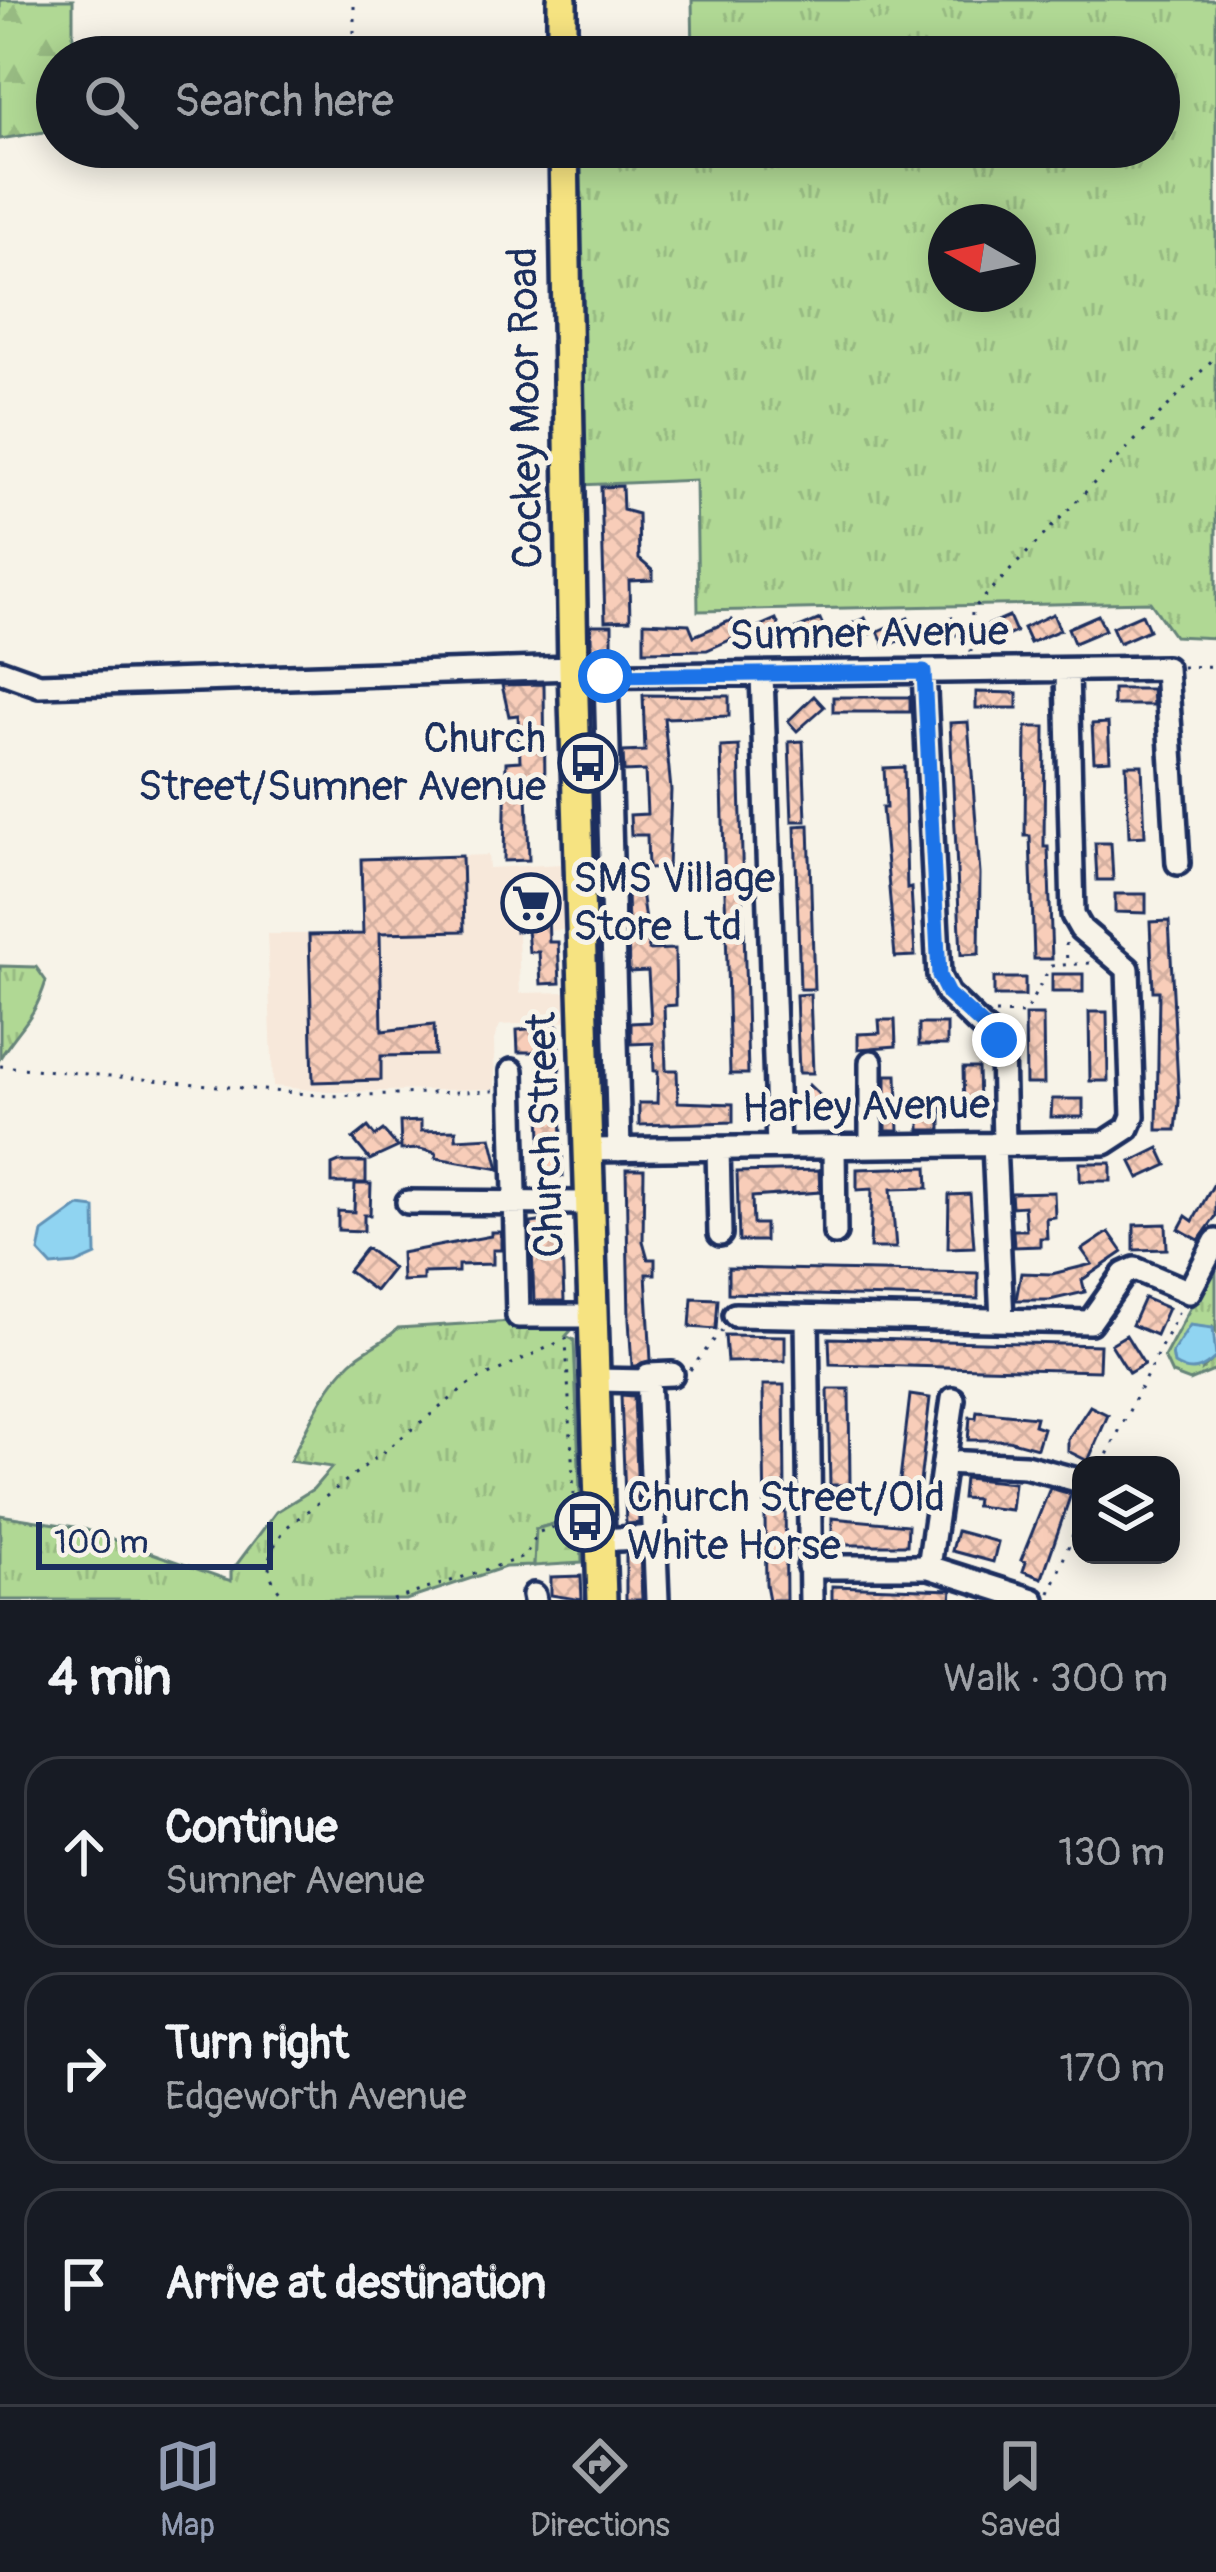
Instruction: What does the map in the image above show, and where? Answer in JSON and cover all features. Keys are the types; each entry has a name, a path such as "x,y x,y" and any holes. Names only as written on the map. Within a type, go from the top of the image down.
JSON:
{"main road":[{"path":"562,0 562,36"},
{"name":"Cockey Moor Road","path":"564,168 573,672"},
{"name":"Church Street","path":"573,672 602,1600"}],"street":[{"name":"Sumner Avenue","path":"0,671 39,685 573,672 605,676 1166,668"},
{"path":"1166,668 1178,863"},
{"path":"1067,671 1073,915 1081,929 1124,961"},
{"path":"924,672 941,986 1002,1047 1001,1320"},
{"path":"762,674 778,1147"},
{"path":"605,676 619,1150"},
{"name":"Harley Avenue","path":"588,1150 1105,1143 1118,1138 1133,1116 1124,961"},
{"path":"586,1073 616,1058"},
{"path":"871,1062 871,1146"},
{"path":"512,1081 518,1316 593,1316"},
{"path":"834,1147 835,1233"},
{"path":"718,1148 719,1234"},
{"path":"405,1202 590,1203"},
{"path":"735,1315 1090,1322 1124,1274 1136,1269 1189,1292 1216,1241"},
{"path":"807,1317 811,1600"},
{"path":"657,1600 648,1375 672,1374"},
{"path":"595,1380 648,1381"},
{"path":"929,1567 953,1400"},
{"path":"944,1462 1025,1466 1072,1479"},
{"path":"600,1540 656,1538"},
{"path":"809,1567 929,1567 1033,1600"}],"path":[{"path":"354,0 354,36"},
{"path":"970,672 972,610 1216,356"},
{"path":"1166,668 1216,665"},
{"path":"970,1013 1024,1014 1051,966 1124,961"},
{"path":"0,1066 328,1096 586,1073"},
{"path":"1107,1456 1189,1292"},
{"path":"287,1600 268,1576 268,1551 286,1527 470,1383 566,1339 574,1515 567,1524 539,1532 524,1557 393,1600"},
{"path":"1048,1600 1072,1537"}],"shaded area":[{"path":"488,855 489,868 562,864 564,930 518,932 520,993 567,992 573,1021 500,1025 494,1040 495,1089 329,1092 273,1086 267,934 362,934 361,859"}],"green space":[{"path":"0,0 73,0 73,36 36,36 36,133 0,139"},
{"path":"692,0 1216,0 1216,638 1174,636 1150,602 698,611 696,480 580,485 574,168 1180,168 1180,36 693,36"},
{"path":"0,966 36,967 46,981 31,1014 0,1058"},
{"path":"1216,1260 1216,1332 1213,1328 1203,1369 1216,1357 1216,1370 1190,1381 1172,1374 1164,1357"},
{"path":"513,1321 576,1325 566,1336 574,1340 581,1516 536,1529 534,1566 505,1567 406,1600 0,1600 0,1515 81,1528 231,1581 231,1572 276,1512 313,1489 332,1467 290,1461 324,1396 351,1362 398,1328"},
{"path":"581,1516 582,1563 534,1566 536,1529"}],"water":[{"path":"79,1206 95,1208 96,1255 76,1264 52,1266 39,1252 43,1232"},
{"path":"1190,1325 1213,1328 1216,1357 1191,1370 1174,1364 1172,1353"}],"building":[{"path":"622,486 623,510 638,514 639,559 653,571 653,580 629,581 630,620 605,621 601,487"},
{"path":"1053,614 1060,630 1030,643 1023,628"},
{"path":"1142,614 1149,630 1119,643 1112,627"},
{"path":"1098,615 1105,630 1074,643 1068,628"},
{"path":"1009,616 1016,632 986,645 979,629"},
{"path":"865,618 872,633 841,646 835,631"},
{"path":"908,618 915,634 885,647 878,631"},
{"path":"952,618 959,634 929,647 922,631"},
{"path":"776,619 783,635 753,648 746,632"},
{"path":"820,619 827,635 797,648 790,632"},
{"path":"732,620 739,636 707,650 644,651 644,622 689,624 694,636"},
{"path":"591,625 612,625 612,652 591,652"},
{"path":"544,684 545,790 527,790 529,860 504,861 506,762 520,761 518,715 509,716 502,685"},
{"path":"1113,689 1152,689 1153,705 1113,705"},
{"path":"976,692 1017,693 1017,708 976,708"},
{"path":"643,695 729,696 729,716 664,718 671,790 668,868 648,869 647,835 631,835 630,815 647,814 645,771 624,772 623,752 645,751"},
{"path":"814,696 824,707 797,731 788,721"},
{"path":"833,697 910,697 910,712 833,712"},
{"path":"968,722 980,874 979,954 961,955 950,723"},
{"path":"1108,723 1110,760 1094,761 1092,724"},
{"path":"1026,727 1045,727 1044,847 1048,847 1052,959 1034,959 1030,836 1025,836"},
{"path":"803,741 806,821 792,821 789,742"},
{"path":"739,746 748,1074 730,1074 721,747"},
{"path":"1126,765 1142,765 1145,836 1129,837"},
{"path":"904,767 907,889 911,888 915,956 895,957 882,808 886,808 884,768"},
{"path":"809,825 814,989 800,989 795,826"},
{"path":"1095,843 1111,843 1113,880 1097,880"},
{"path":"462,856 464,931 380,933 382,1031 434,1025 435,1055 381,1056 381,1080 313,1082 309,935 363,934 361,859"},
{"path":"547,882 549,942 558,942 560,983 541,984 539,952 529,952 527,930 516,931 514,886"},
{"path":"627,891 641,891 649,950 675,949 676,1005 664,1006 666,1070 677,1070 678,1102 733,1104 733,1122 639,1125 639,1103 657,1103 658,1071 654,1071 653,1043 631,1044 631,1023 651,1022 648,971 629,972"},
{"path":"1115,894 1146,894 1146,913 1115,912"},
{"path":"1169,921 1179,1102 1176,1130 1157,1130 1159,991 1153,991 1150,922"},
{"path":"1052,974 1083,974 1083,992 1052,992"},
{"path":"994,978 1025,978 1025,996 994,996"},
{"path":"810,994 813,1073 799,1073 796,995"},
{"path":"1089,1012 1107,1012 1108,1081 1090,1081"},
{"path":"1025,1015 1043,1015 1044,1084 1026,1084"},
{"path":"879,1020 895,1020 896,1046 858,1049 858,1034 880,1033"},
{"path":"919,1024 947,1024 947,1045 919,1045"},
{"path":"558,1026 560,1079 540,1080 538,1052 518,1052 517,1030"},
{"path":"963,1068 978,1068 979,1107 964,1108"},
{"path":"886,1075 897,1075 899,1131 886,1131"},
{"path":"809,1085 835,1110 825,1120 800,1095"},
{"path":"1052,1099 1083,1099 1083,1117 1051,1117"},
{"path":"920,1106 941,1106 941,1130 920,1130"},
{"path":"561,1107 563,1176 542,1177 540,1108"},
{"path":"421,1121 421,1131 456,1130 456,1139 491,1137 499,1169 436,1158 436,1153 420,1149 401,1150 400,1122"},
{"path":"368,1127 375,1136 383,1130 398,1147 370,1160 353,1139"},
{"path":"1159,1148 1167,1165 1139,1178 1131,1162"},
{"path":"366,1162 366,1183 332,1183 332,1165"},
{"path":"1080,1163 1111,1163 1111,1181 1080,1181"},
{"path":"927,1167 928,1188 891,1189 896,1248 870,1248 872,1189 857,1190 857,1169"},
{"path":"626,1169 644,1169 643,1241 648,1259 655,1259 655,1274 646,1274 651,1360 637,1366 632,1366 629,1320"},
{"path":"819,1170 820,1192 752,1197 753,1224 765,1224 765,1241 739,1241 737,1172"},
{"path":"1216,1180 1216,1216 1199,1240 1179,1229 1186,1216 1193,1221"},
{"path":"355,1184 371,1184 370,1215 364,1215 364,1231 338,1230 338,1211 354,1212"},
{"path":"1054,1192 1055,1217 1046,1218 1047,1238 1040,1238 1040,1246 1014,1247 1013,1230 1026,1230 1024,1206 1012,1207 1011,1193"},
{"path":"970,1194 974,1247 948,1248 949,1195"},
{"path":"561,1219 564,1301 534,1301 531,1223"},
{"path":"1166,1224 1167,1249 1134,1250 1134,1225"},
{"path":"491,1232 501,1232 501,1250 493,1250 493,1264 458,1265 458,1272 423,1273 423,1280 402,1281 401,1253 491,1236"},
{"path":"1109,1232 1123,1252 1082,1280 1085,1292 1050,1300 1016,1300 1021,1273 1052,1274 1092,1264 1082,1250"},
{"path":"366,1248 393,1268 375,1291 348,1271"},
{"path":"728,1268 978,1273 978,1299 728,1293"},
{"path":"692,1298 718,1299 716,1329 690,1327"},
{"path":"1144,1298 1168,1308 1156,1335 1132,1325"},
{"path":"725,1335 785,1336 785,1361 727,1362"},
{"path":"1126,1335 1144,1364 1129,1373 1111,1344"},
{"path":"829,1338 1100,1345 1099,1371 830,1364"},
{"path":"763,1385 784,1385 786,1600 769,1600 766,1584"},
{"path":"828,1389 849,1389 850,1485 830,1485"},
{"path":"621,1395 634,1396 639,1523 626,1524"},
{"path":"910,1395 930,1398 919,1491 899,1488"},
{"path":"1090,1406 1108,1415 1090,1456 1068,1451 1068,1439"},
{"path":"977,1411 1036,1417 1034,1425 1043,1428 1037,1448 1008,1440 968,1440 970,1417 976,1418"},
{"path":"964,1478 1014,1483 1011,1510 975,1506 976,1499 962,1498"},
{"path":"1050,1488 1071,1494 1042,1578 1023,1571 1026,1562 1021,1560"},
{"path":"832,1518 908,1525 907,1545 832,1545"},
{"path":"957,1531 998,1542 993,1562 952,1551"},
{"path":"640,1553 642,1600 626,1600 626,1554"},
{"path":"581,1576 582,1600 551,1595 551,1577"},
{"path":"832,1586 952,1590 951,1600 832,1600"}],"place":[{"name":"Church Street/Sumner Avenue","path":"588,763"},
{"name":"SMS Village Store Ltd","path":"531,903"},
{"name":"Church Street/Old White Horse","path":"585,1522"}],"route":[{"path":"605,676 924,672 941,986 999,1040"}]}
